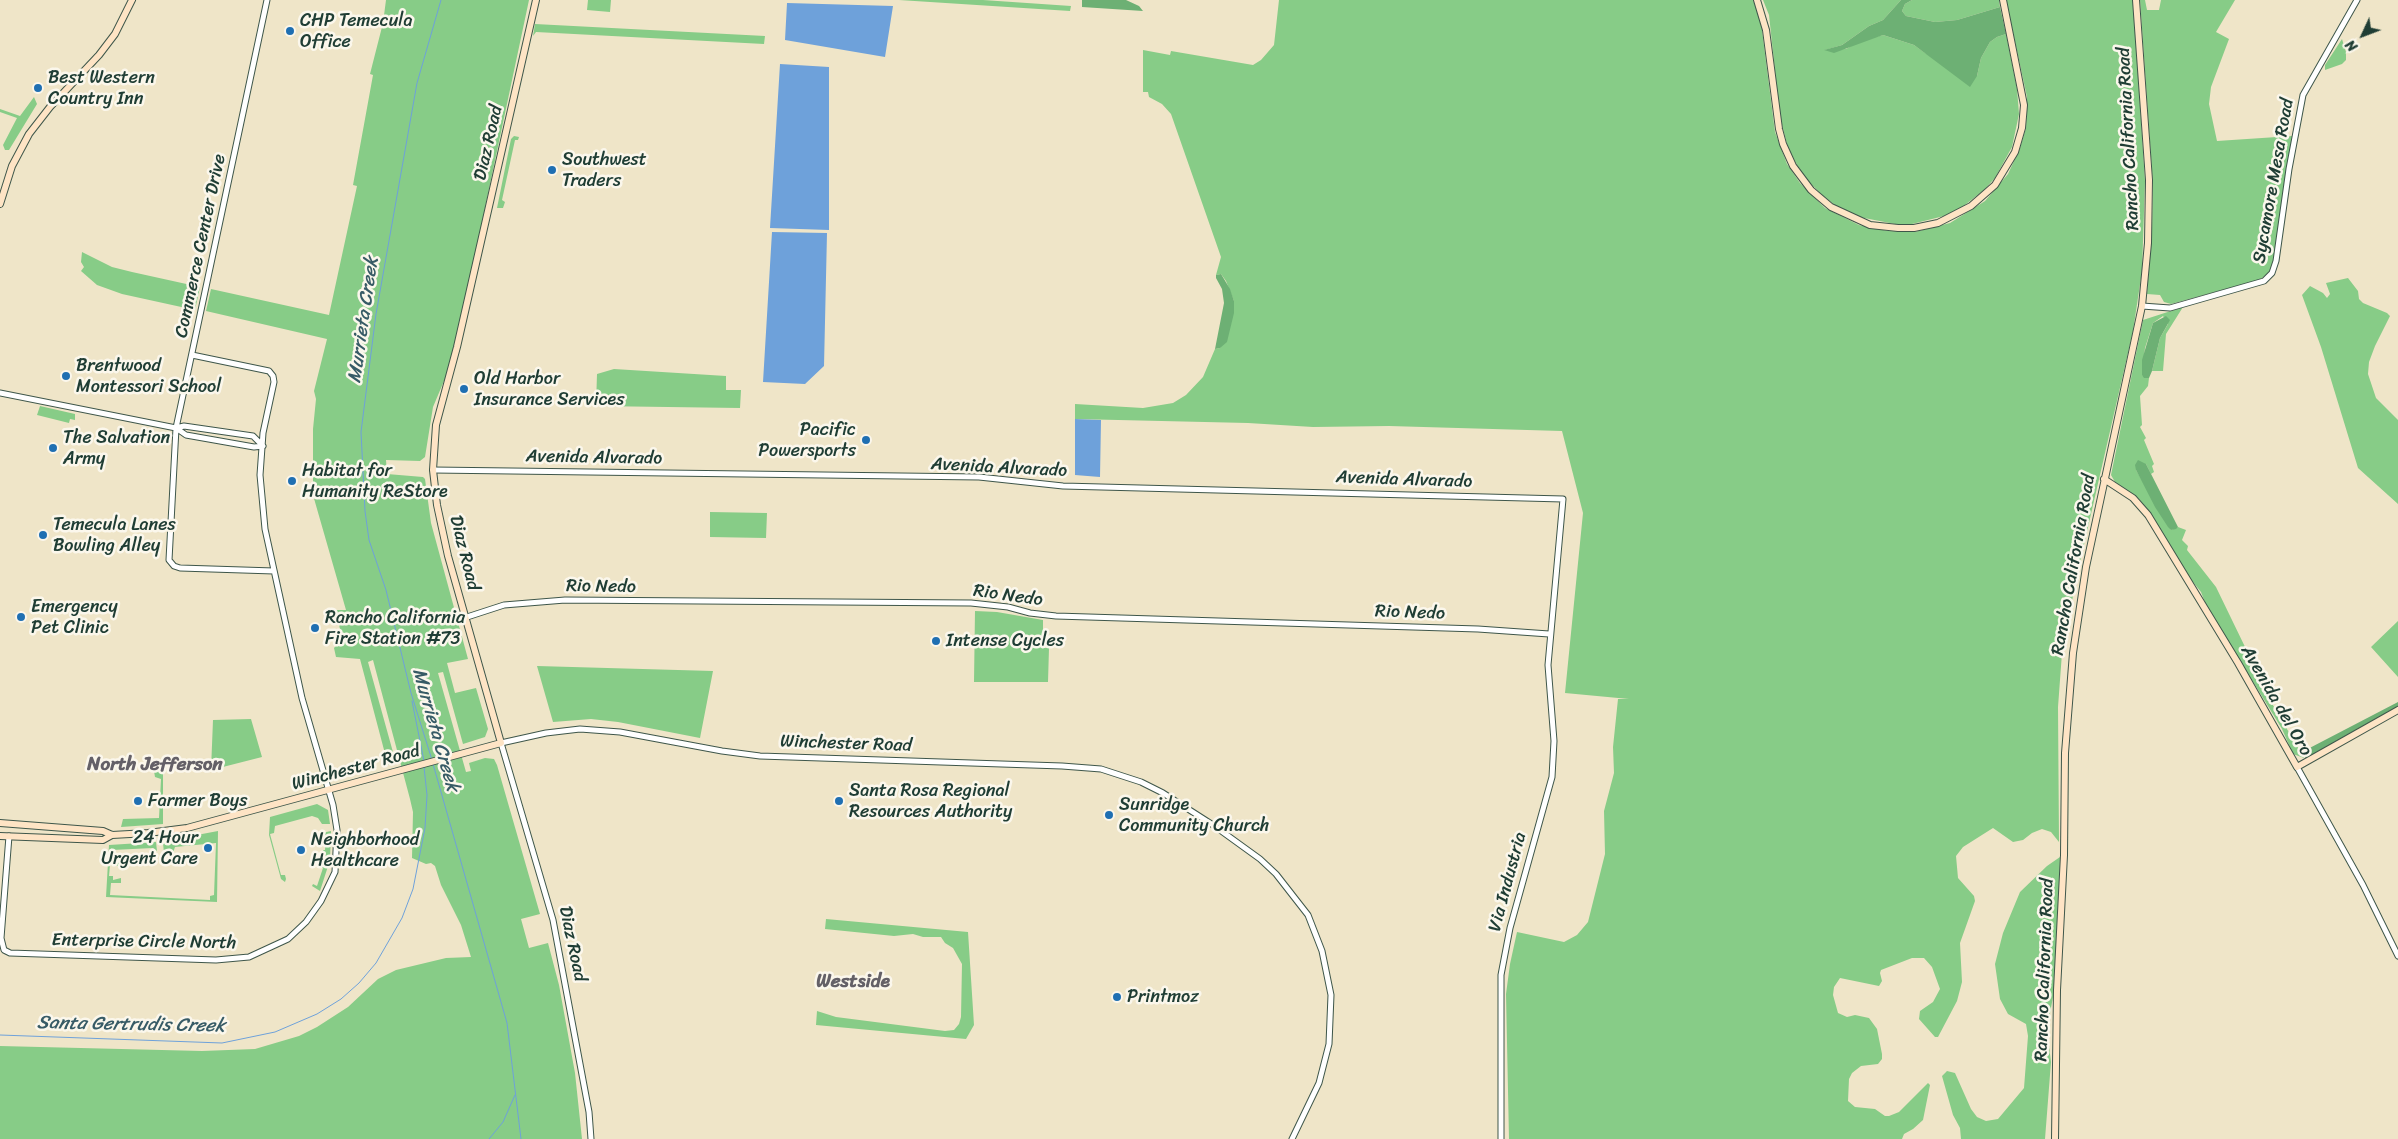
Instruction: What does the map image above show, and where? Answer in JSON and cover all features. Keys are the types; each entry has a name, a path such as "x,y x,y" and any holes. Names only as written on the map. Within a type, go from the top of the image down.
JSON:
{"main road":[{"path":"0,204 12,166 29,134 50,106 99,55 115,34 132,0"},
{"name":"Diaz Road","path":"502,744 464,618 436,505 433,470 436,425 458,347 536,0"},
{"path":"1757,0 1766,30 1782,144 1793,166 1811,190 1831,207 1870,225 1914,228 1938,223 1971,206 1995,185 2015,152 2022,128 2024,105 2003,0"},
{"name":"Rancho California Road","path":"2055,1139 2057,990 2063,895 2067,718 2078,615 2104,479 2142,306 2148,243 2150,180 2136,0"},
{"name":"Avenida del Oro","path":"2104,479 2133,498 2148,515 2238,663 2297,767"},
{"path":"2297,767 2398,710"},
{"name":"Winchester Road","path":"0,836 103,840 112,835 187,828 502,744"},
{"name":"Winchester Road","path":"0,823 103,831 112,835"}],"street":[{"name":"Commerce Center Drive","path":"267,0 176,428 170,560 174,566 180,568 274,571"},
{"name":"Sycamore Mesa Road","path":"2142,306 2170,308 2264,281 2272,273 2276,261 2289,170 2303,95 2357,0"},
{"path":"192,355 269,371 273,376 274,382 268,401 260,475 262,504 274,571 302,698 329,790"},
{"path":"0,393 176,428 186,435 254,447 263,446"},
{"path":"176,428 184,426 253,436 263,446"},
{"name":"Avenida Alvarado","path":"433,470 979,477 1063,486 1563,498"},
{"name":"Via Industria","path":"1502,1139 1501,975 1508,935 1552,777 1554,759 1548,665 1549,634 1563,498"},
{"name":"Rio Nedo","path":"464,618 504,605 565,600 971,603 1008,607 1030,613 1056,616 1478,629 1549,634"},
{"name":"Winchester Road","path":"502,744 553,732 599,729 760,756 1062,766 1101,769 1141,782 1163,793 1213,825 1271,868 1288,887 1308,915 1322,951 1331,995 1329,1044 1318,1083 1292,1139"},
{"name":"Diaz Road","path":"502,744 553,920 588,1102 591,1139"},
{"name":"Avenida del Oro","path":"2297,767 2364,885 2398,956"},
{"name":"Enterprise Circle North","path":"8,836 1,938 4,950 10,953 233,960 249,957 288,939 306,922 321,901 335,872 337,858 337,828 329,790"}],"green space":[{"path":"386,0 529,0 472,269 449,369 433,407 425,457 420,461 386,460 387,474 423,477 425,479 431,523 468,659 447,663 455,693 476,688 488,729 485,737 463,744 443,672 438,673 466,772 471,771 469,763 485,758 494,759 497,765 540,914 521,919 529,948 548,943 559,985 575,1073 582,1139 0,1139 0,1046 202,1051 255,1049 299,1036 317,1027 348,1007 378,979 396,970 446,958 471,957 461,925 441,885 435,866 431,863 426,864 412,858 413,812 373,660 368,662 396,763 388,765 360,659 336,657 334,648 342,639 336,610 346,610 313,495 313,429 316,399 314,391 327,339 206,311 211,289 329,315 357,186 353,185 373,75 370,74 383,23"},
{"path":"588,0 611,0 610,12 587,10"},
{"path":"899,0 983,0 1071,6 1070,11"},
{"path":"1082,0 1126,0 1139,6 1143,11 1082,7"},
{"path":"1279,0 1753,0 1761,22 1775,132 1787,164 1800,183 1825,208 1859,225 1888,231 1915,232 1950,223 1985,201 2008,174 2020,148 2026,128 2027,97 2006,0 2133,0 2145,181 2142,271 2133,331 2077,575 2062,653 2058,707 2059,842 2051,832 2042,829 2032,833 2023,840 2013,842 1993,828 1963,847 1956,856 1958,878 1974,896 1975,901 1960,943 1962,982 1957,1001 1938,1037 1935,1037 1919,1019 1920,1011 1933,1002 1940,989 1932,967 1924,958 1912,958 1881,970 1882,981 1879,986 1840,978 1834,987 1833,995 1838,1013 1847,1017 1855,1015 1869,1018 1877,1029 1882,1054 1882,1059 1878,1064 1861,1066 1852,1073 1849,1079 1848,1101 1855,1107 1875,1109 1885,1116 1889,1116 1899,1112 1928,1083 1930,1085 1923,1120 1904,1134 1902,1139 1509,1139 1506,994 1517,932 1564,942 1577,935 1588,922 1605,854 1604,811 1614,773 1613,747 1618,699 1629,699 1565,693 1583,513 1562,431 1389,426 1313,427 1248,423 1075,419 1075,404 1143,408 1173,403 1186,395 1203,377 1215,349 1220,348 1234,301 1226,281 1221,274 1216,275 1221,257 1171,114 1162,104 1149,97 1148,92 1143,92 1143,50 1170,55 1171,51 1253,65 1261,60 1274,45"},
{"path":"1763,0 1901,0 1883,20 1869,26 1842,45 1825,50 1846,49 1860,41 1883,35 1914,45 1925,53 1977,76 1981,58 1990,42 2006,34 2017,89 2019,114 2012,147 1995,178 1984,190 1961,208 1944,216 1912,224 1895,224 1859,217 1835,205 1803,176 1788,148 1780,117 1769,15"},
{"path":"1901,0 1912,0 1905,4 1902,11 1906,16 1935,22 1957,20 2000,7 2006,34 1990,42 1981,58 1977,76 1970,87 1914,45 1883,35 1834,53 1824,50 1842,45 1869,26 1883,20"},
{"path":"1912,0 1999,0 2000,7 1957,20 1935,22 1906,16 1902,11 1905,4"},
{"path":"2140,0 2145,0 2147,10 2159,10 2161,0 2235,0 2216,32 2229,39 2211,87 2209,104 2217,141 2292,136 2274,258 2269,273 2259,280 2171,304 2164,302 2160,295 2147,294 2153,185"},
{"path":"535,24 765,36 764,44 536,32 533,36"},
{"path":"2342,39 2346,60 2342,64 2325,70 2325,65"},
{"path":"34,97 37,104 9,150 5,150 3,145 17,118 0,112 0,109 20,116"},
{"path":"514,136 519,137 518,140 515,140 502,200 505,202 503,208 497,208 511,139"},
{"path":"82,252 112,267 200,287 195,310 122,294 97,285 81,271 84,267 81,262"},
{"path":"1221,274 1230,289 1234,301 1234,313 1227,342 1220,348 1215,349 1224,303 1222,289 1216,278 1216,275"},
{"path":"2348,278 2358,291 2359,299 2363,303 2390,316 2375,346 2369,362 2368,374 2376,398 2398,420 2398,504 2358,468 2321,347 2302,295 2310,286 2323,293 2327,298 2330,294 2326,283"},
{"path":"2183,307 2166,334 2163,371 2152,371 2160,338 2168,324 2163,316 2153,323 2145,348 2142,375 2149,378 2148,386 2140,396 2142,425 2140,427 2146,438 2144,440 2154,464 2152,466 2154,472 2151,474 2146,464 2136,470 2171,530 2178,527 2186,530 2182,540 2188,546 2187,550 2216,587 2262,682 2260,683 2304,758 2293,754 2282,729 2206,605 2201,592 2189,577 2148,510 2138,498 2115,482 2111,475 2143,320"},
{"path":"2166,316 2170,320 2160,338 2152,371 2149,378 2144,378 2142,375 2142,360 2153,323"},
{"path":"614,369 726,376 726,390 741,390 740,408 596,406 597,374"},
{"path":"40,406 75,414 75,420 70,419 69,423 37,415"},
{"path":"2138,460 2146,464 2178,527 2176,529 2171,530 2168,527 2155,507 2136,470 2135,465"},
{"path":"710,512 767,513 766,538 710,537"},
{"path":"975,611 997,612 1043,620 1043,648 1049,648 1048,682 974,682"},
{"path":"2398,621 2398,677 2371,647"},
{"path":"537,666 713,671 700,738 618,722 591,719 553,722"},
{"path":"2398,702 2398,706 2306,758 2300,753"},
{"path":"251,719 262,757 211,770 213,720"},
{"path":"154,771 163,771 163,824 121,827 123,819 159,818 161,779 155,777"},
{"path":"317,804 328,810 330,824 322,824 318,818 312,816 275,826 274,833 270,834 281,875 285,875 285,882 281,879 269,835 270,817"},
{"path":"218,831 217,902 106,897 109,845 156,842 157,851 153,848 112,850 110,862 128,863 128,867 110,865 109,876 113,876 113,880 121,878 121,883 111,883 110,895 210,900 210,896 214,895 216,843 175,847 173,853 164,853 163,843 165,841"},
{"path":"331,831 330,860 320,891 312,886 313,884 317,886 323,868 320,867 323,850 325,850 326,837 322,833"},
{"path":"2060,857 2055,987 2049,1018 2044,1024 2037,1026 2038,1031 2045,1031 2048,1038 2051,1062 2045,1139 1961,1139 1960,1128 1953,1115 1942,1076 1947,1071 1955,1073 1971,1109 1977,1117 1986,1121 1998,1119 2024,1088 2028,1036 2026,1024 2008,1014 2000,999 1995,964 2003,933 2020,892 2047,866"},
{"path":"826,919 968,932 974,1025 966,1039 816,1025 817,1011 836,1017 945,1031 954,1030 959,1024 961,1017 962,964 953,948 945,943 941,937 923,937 913,934 894,936 825,929"}],"water":[{"path":"787,3 893,6 885,57 785,40"},
{"path":"780,64 829,67 829,230 770,228"},
{"path":"772,232 827,233 824,366 805,384 763,382"},
{"path":"1075,419 1101,420 1100,477 1075,475"}],"waterway":[{"name":"Murrieta Creek","path":"432,760 411,693 386,590 369,540 365,511 361,432 376,314 417,83 441,0"},
{"name":"Santa Gertrudis Creek","path":"412,701 424,761"},
{"name":"Murrieta Creek","path":"433,764 507,1023 521,1139"},
{"name":"Santa Gertrudis Creek","path":"0,1035 222,1043 275,1032 317,1014 341,999 359,983 376,963 402,918 413,889 425,828 427,795 424,767"},
{"path":"489,1139 503,1122 515,1095"}],"place":[{"name":"CHP Temecula Office","path":"290,31"},
{"name":"Best Western Country Inn","path":"38,88"},
{"name":"Southwest Traders","path":"552,170"},
{"name":"Brentwood Montessori School","path":"66,376"},
{"name":"Old Harbor Insurance Services","path":"464,389"},
{"name":"Pacific Powersports","path":"866,440"},
{"name":"The Salvation Army","path":"53,448"},
{"name":"Habitat for Humanity ReStore","path":"292,481"},
{"name":"Temecula Lanes Bowling Alley","path":"43,535"},
{"name":"Emergency Pet Clinic","path":"21,617"},
{"name":"Rancho California Fire Station #73","path":"315,628"},
{"name":"Intense Cycles","path":"936,641"},
{"name":"Farmer Boys","path":"138,801"},
{"name":"Santa Rosa Regional Resources Authority","path":"839,801"},
{"name":"Sunridge Community Church","path":"1109,815"},
{"name":"24 Hour Urgent Care","path":"208,848"},
{"name":"Neighborhood Healthcare","path":"301,850"},
{"name":"Printmoz","path":"1117,997"}],"district":[{"name":"North Jefferson","path":"155,765"},
{"name":"Westside","path":"853,982"}]}
